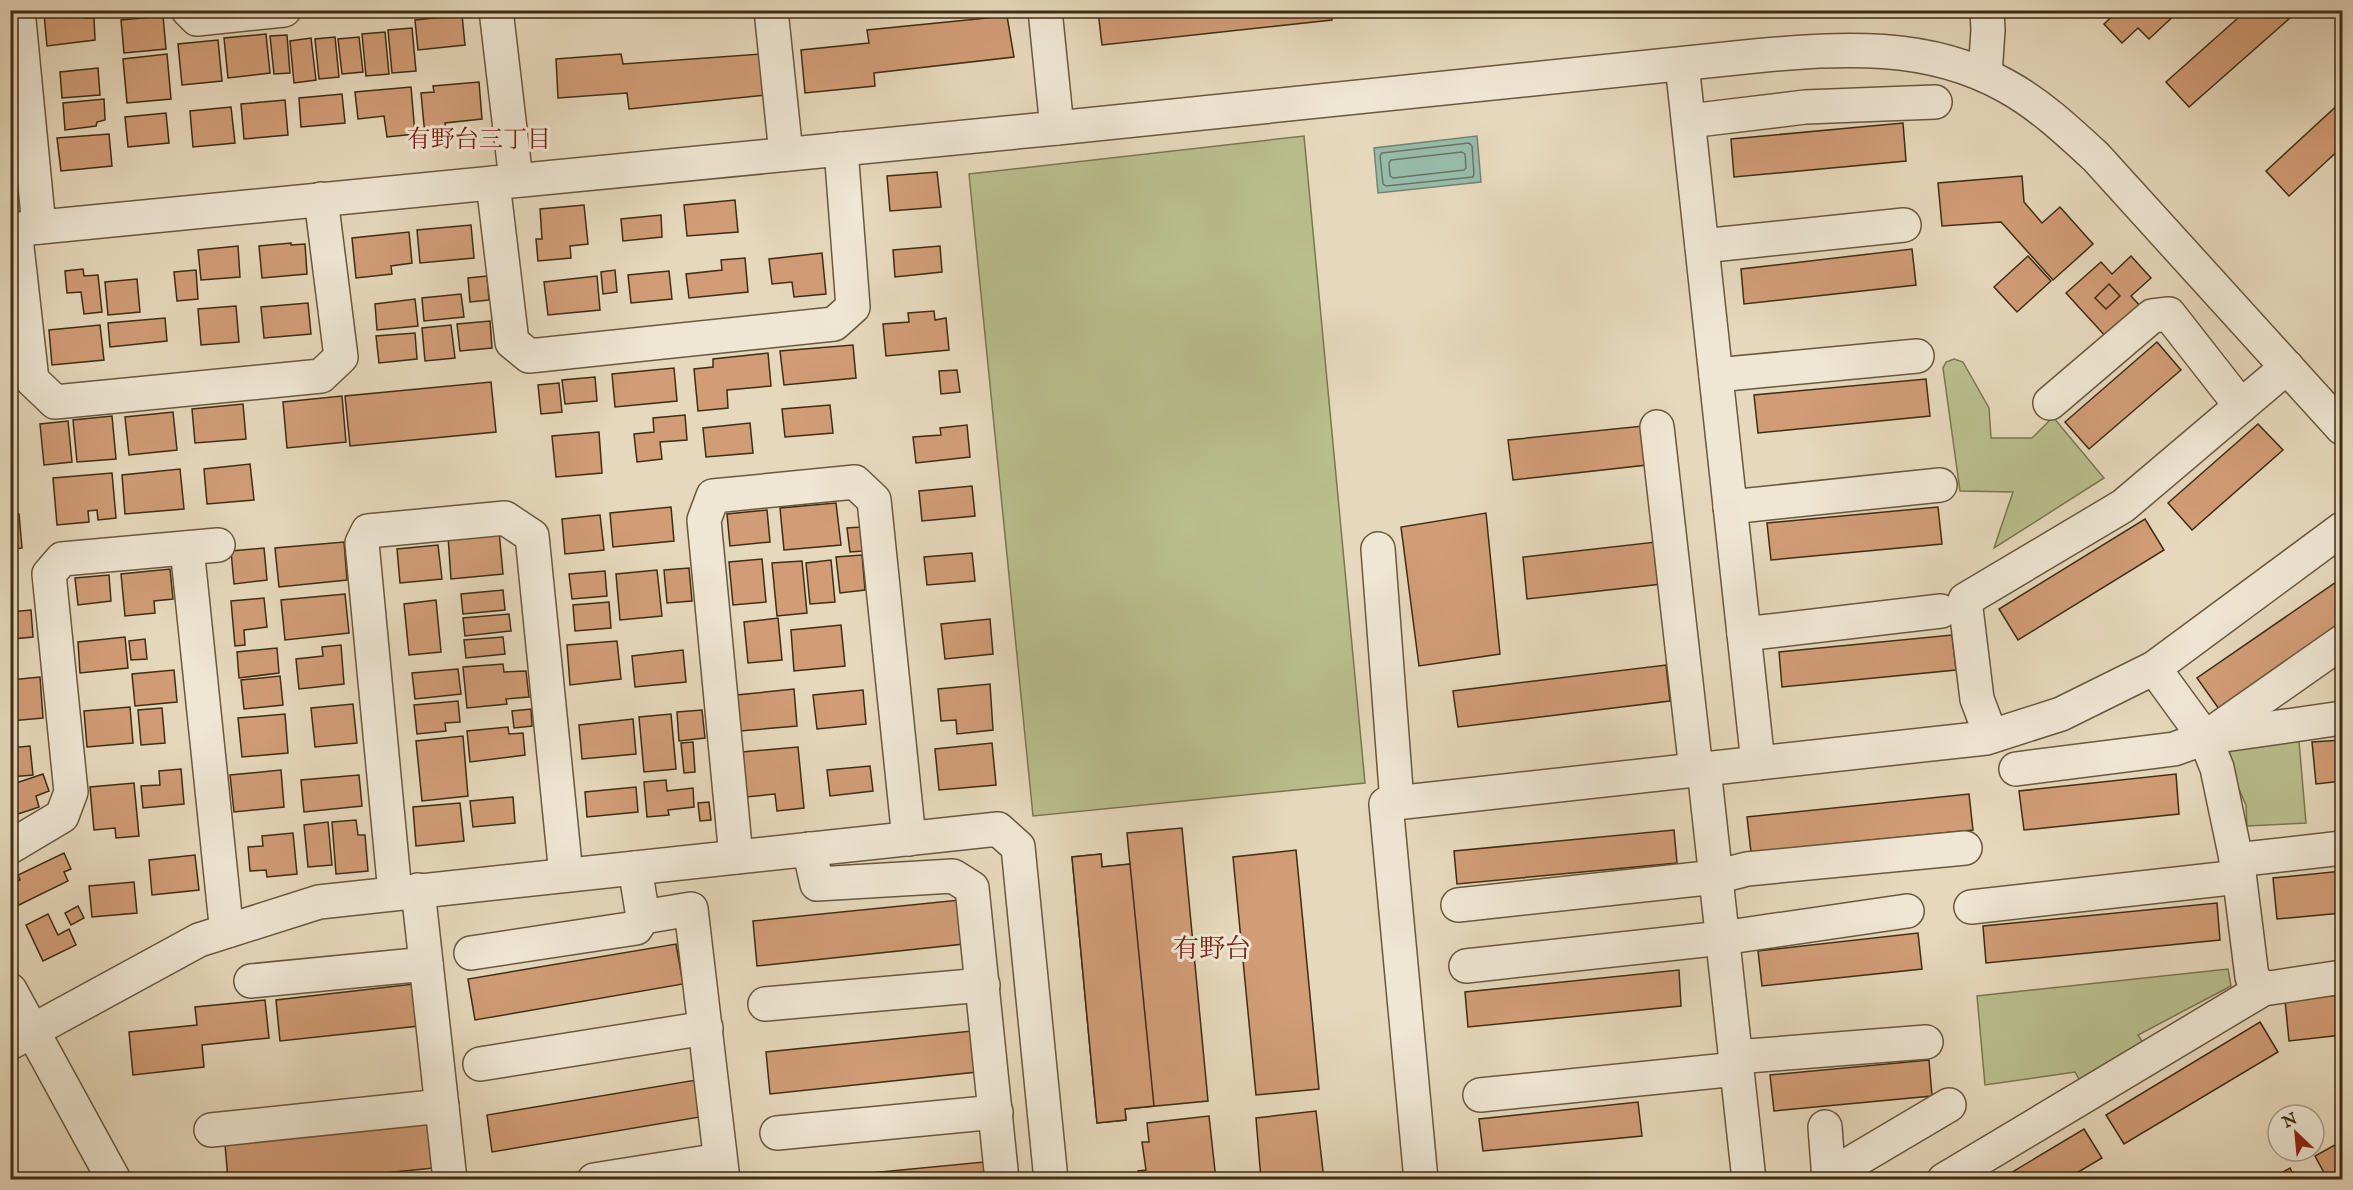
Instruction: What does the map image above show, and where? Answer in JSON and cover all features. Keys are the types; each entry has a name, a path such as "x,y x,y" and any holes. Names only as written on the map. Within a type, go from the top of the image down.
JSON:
{"street":[{"path":"18,10 21,229 32,380 55,402 321,376 341,357 321,199"},
{"path":"188,10 197,19 284,10"},
{"path":"496,10 512,342 529,356 834,324 853,307 841,149"},
{"path":"771,10 786,154"},
{"path":"1045,10 1057,128"},
{"path":"1985,75 1989,30 1987,10"},
{"path":"21,229 1057,128 1811,51 1862,49 1908,52 1985,75 2007,86 2039,108 2096,157 2343,428"},
{"path":"1682,64 1758,763"},
{"path":"1689,121 1804,107 1935,102"},
{"path":"1702,246 1904,225"},
{"path":"2050,403 2152,316 2169,314 2241,406"},
{"path":"1716,375 1917,356"},
{"path":"1991,736 1977,699 1965,600 2123,506 2287,367"},
{"path":"1657,427 1700,770 1716,877 1749,1179"},
{"path":"736,857 704,520 713,496 855,482 874,500 909,839"},
{"path":"1731,507 1940,484"},
{"path":"450,1179 426,964 407,892 362,543 368,531 505,518 532,536 566,875"},
{"path":"1421,1179 1386,804 1991,736 2061,714 2154,668 2343,529"},
{"path":"10,847 62,816 71,792 49,574 62,559 203,546 225,915 230,930"},
{"path":"1378,549 1397,802"},
{"path":"1744,634 1941,611"},
{"path":"2205,738 2343,642"},
{"path":"2154,668 2205,738 2217,768 2238,868 2252,977 2263,989"},
{"path":"2016,769 2174,749 2205,738 2343,718"},
{"path":"21,1037 199,940 319,902 998,829 1018,848 1051,1179"},
{"path":"1458,905 1716,877 1748,868 1965,848"},
{"path":"1971,907 2238,868 2343,848"},
{"path":"809,849 817,884 953,876 972,888 1002,1179"},
{"path":"471,952 636,928 643,917 635,868"},
{"path":"594,1179 721,1170 691,909 643,917"},
{"path":"1466,966 1722,938 1907,910"},
{"path":"251,981 426,964"},
{"path":"1944,1179 2263,989 2343,977"},
{"path":"765,1004 983,985"},
{"path":"10,990 21,1037 114,1179"},
{"path":"480,1064 706,1028"},
{"path":"1480,1095 1926,1042"},
{"path":"1825,1127 1829,1178 1949,1105"},
{"path":"211,1130 442,1106"},
{"path":"777,1133 996,1112"}],"shaded area":[{"path":"1304,136 1365,783 1033,816 969,174"},
{"path":"1954,359 1963,362 1989,408 1991,438 2032,438 2053,417 2104,478 1994,548 2013,492 1960,491 1943,368 1946,362"},
{"path":"2298,730 2306,823 2247,826 2246,805 2217,740"},
{"path":"2228,969 2231,986 2138,1035 2150,1054 2085,1090 2075,1072 1985,1085 1977,996"}],"water":[{"path":"1477,136 1481,182 1378,193 1374,148"}],"building":[{"path":"83,10 84,18 94,18 95,40 47,46 44,14"},
{"path":"1331,10 1332,20 1102,45 1098,11"},
{"path":"2119,10 2180,10 2149,39 2138,28 2122,43 2104,24"},
{"path":"2247,10 2299,10 2189,107 2166,82"},
{"path":"462,15 465,45 418,50 415,20"},
{"path":"163,16 166,49 124,53 121,20"},
{"path":"1007,16 1014,57 874,73 875,86 805,93 801,50 869,43 867,30"},
{"path":"412,28 416,71 392,73 388,30"},
{"path":"385,32 389,74 366,76 362,34"},
{"path":"266,34 270,73 228,78 224,38"},
{"path":"287,35 290,73 274,74 270,36"},
{"path":"335,37 339,77 319,79 315,39"},
{"path":"359,37 363,72 342,74 338,39"},
{"path":"311,38 316,80 294,83 290,41"},
{"path":"218,40 222,81 182,85 178,44"},
{"path":"167,54 171,99 127,103 123,59"},
{"path":"621,54 623,64 761,54 766,95 629,109 627,93 558,98 556,59"},
{"path":"98,68 100,95 62,98 60,72"},
{"path":"479,82 482,119 445,123 447,134 425,136 421,93 434,92 433,86"},
{"path":"411,87 415,134 387,137 384,116 358,119 355,92"},
{"path":"342,94 345,123 301,127 299,98"},
{"path":"104,99 105,120 97,122 96,126 65,130 63,103"},
{"path":"285,100 288,135 244,139 241,104"},
{"path":"2342,101 2342,147 2289,196 2266,171"},
{"path":"231,107 235,143 193,147 190,111"},
{"path":"166,113 169,143 128,147 125,117"},
{"path":"1903,123 1906,161 1734,177 1731,139"},
{"path":"109,134 112,166 61,171 57,138"},
{"path":"937,172 941,207 890,211 887,176"},
{"path":"2022,176 2024,202 2042,223 2060,207 2093,244 2053,280 2001,222 1942,226 1938,183"},
{"path":"735,200 738,232 687,236 684,205"},
{"path":"584,205 588,244 570,246 571,258 538,261 536,239 542,239 540,209"},
{"path":"661,215 662,237 623,241 621,219"},
{"path":"471,225 474,258 420,263 417,230"},
{"path":"409,232 412,263 391,266 392,274 356,278 352,238"},
{"path":"291,243 291,245 305,244 307,274 262,278 259,246"},
{"path":"238,246 240,277 201,280 198,250"},
{"path":"940,246 942,272 895,277 893,250"},
{"path":"1912,249 1916,285 1744,304 1741,269"},
{"path":"822,253 826,294 794,297 792,282 772,284 769,259"},
{"path":"2028,256 2051,281 2017,312 1994,287"},
{"path":"2131,256 2151,278 2131,296 2142,308 2108,339 2066,293 2101,262 2112,274"},
{"path":"745,258 748,292 689,298 686,274 722,270 721,260"},
{"path":"83,269 84,276 98,275 102,312 84,314 81,292 67,293 65,271"},
{"path":"196,270 198,299 177,301 174,272"},
{"path":"615,270 617,292 603,294 601,272"},
{"path":"669,271 672,299 631,303 628,275"},
{"path":"487,276 489,300 470,302 468,278"},
{"path":"597,276 600,310 548,315 544,282"},
{"path":"137,279 140,312 108,315 105,282"},
{"path":"2109,284 2120,296 2106,309 2095,298"},
{"path":"461,294 464,317 424,321 422,298"},
{"path":"415,299 418,326 377,330 375,304"},
{"path":"308,303 311,334 264,338 261,307"},
{"path":"236,306 239,342 201,345 198,309"},
{"path":"934,311 935,320 946,318 949,350 886,356 883,324 909,322 908,313"},
{"path":"165,318 167,341 110,347 108,323"},
{"path":"490,321 492,348 460,351 457,324"},
{"path":"100,325 104,360 52,365 49,330"},
{"path":"451,325 455,358 425,361 422,328"},
{"path":"415,333 417,359 379,363 376,336"},
{"path":"2157,342 2181,370 2089,449 2065,422"},
{"path":"853,345 856,378 784,385 780,351"},
{"path":"768,353 771,386 727,390 728,408 698,411 694,369 713,367 713,359"},
{"path":"674,368 677,401 615,407 612,374"},
{"path":"957,370 960,392 941,394 939,371"},
{"path":"595,377 597,401 565,404 562,380"},
{"path":"1926,379 1930,416 1758,433 1754,395"},
{"path":"491,382 496,432 350,446 345,396"},
{"path":"559,383 562,412 541,414 538,385"},
{"path":"342,396 346,442 287,448 283,402"},
{"path":"243,404 246,439 195,443 192,409"},
{"path":"830,405 833,433 785,437 782,409"},
{"path":"173,412 177,450 129,455 125,417"},
{"path":"685,415 687,440 660,442 662,459 637,462 634,434 654,432 653,418"},
{"path":"112,416 116,459 77,462 73,420"},
{"path":"68,421 72,462 44,465 40,424"},
{"path":"750,423 753,453 706,457 703,428"},
{"path":"2258,424 2283,450 2192,530 2168,503"},
{"path":"967,425 970,457 916,463 913,437 941,435 940,428"},
{"path":"1643,426 1647,465 1513,480 1508,440"},
{"path":"599,432 602,473 556,477 552,436"},
{"path":"250,464 254,500 207,504 204,469"},
{"path":"180,469 184,509 125,514 122,475"},
{"path":"112,473 116,518 98,520 97,510 88,511 89,522 57,525 53,478"},
{"path":"972,486 975,516 922,521 919,491"},
{"path":"836,503 841,545 784,550 780,508"},
{"path":"671,507 674,541 613,547 610,513"},
{"path":"1938,507 1942,544 1771,560 1767,523"},
{"path":"767,510 770,542 730,546 727,514"},
{"path":"1486,513 1500,654 1419,666 1401,527"},
{"path":"10,514 19,514 22,548 10,549"},
{"path":"600,515 604,550 565,554 562,519"},
{"path":"2145,519 2164,550 2018,640 1999,609"},
{"path":"861,527 863,551 850,552 847,528"},
{"path":"499,531 503,574 451,579 448,536"},
{"path":"344,542 347,580 279,587 275,548"},
{"path":"1656,542 1662,584 1527,599 1523,557"},
{"path":"438,545 442,579 400,583 397,549"},
{"path":"264,548 267,580 234,584 231,551"},
{"path":"972,553 975,581 927,585 924,557"},
{"path":"862,555 865,590 840,593 836,557"},
{"path":"762,559 766,602 733,605 729,562"},
{"path":"831,560 835,602 810,604 806,563"},
{"path":"802,561 807,613 777,616 772,563"},
{"path":"689,568 692,601 667,603 664,570"},
{"path":"170,569 173,599 154,601 155,613 125,616 121,574"},
{"path":"657,570 662,616 620,620 616,574"},
{"path":"605,571 607,596 572,599 569,574"},
{"path":"109,575 111,601 78,605 75,578"},
{"path":"2342,578 2342,625 2219,709 2197,678"},
{"path":"503,590 505,610 463,614 461,594"},
{"path":"345,594 349,633 285,640 281,600"},
{"path":"264,598 267,627 244,630 245,645 235,646 231,601"},
{"path":"436,600 441,652 409,655 404,604"},
{"path":"609,602 611,628 575,631 573,605"},
{"path":"31,610 33,637 13,639 13,648 10,648 10,612"},
{"path":"509,614 511,631 465,636 463,618"},
{"path":"778,618 782,660 748,663 744,622"},
{"path":"990,619 993,654 945,659 941,624"},
{"path":"841,625 845,666 794,671 791,630"},
{"path":"1952,635 1956,670 1782,687 1779,652"},
{"path":"125,637 128,668 80,673 78,642"},
{"path":"503,637 505,654 466,658 464,640"},
{"path":"145,639 147,659 131,660 129,641"},
{"path":"617,641 621,679 570,685 567,645"},
{"path":"341,645 344,684 299,689 296,659 323,656 322,647"},
{"path":"277,648 279,673 239,678 237,652"},
{"path":"683,650 686,682 635,687 632,656"},
{"path":"503,664 504,672 526,671 529,697 506,699 507,704 467,708 463,667"},
{"path":"1666,665 1670,701 1458,727 1453,691"},
{"path":"458,669 461,694 415,699 412,673"},
{"path":"174,670 177,702 135,706 132,674"},
{"path":"280,676 283,705 244,709 241,680"},
{"path":"40,677 43,718 10,721 10,680"},
{"path":"990,684 993,730 957,734 956,720 941,721 938,689"},
{"path":"794,689 797,726 740,731 737,695"},
{"path":"863,690 866,724 817,729 813,695"},
{"path":"458,701 460,722 445,723 446,731 417,734 414,705"},
{"path":"353,704 357,743 315,747 311,708"},
{"path":"130,707 133,743 87,747 84,711"},
{"path":"162,708 165,743 141,745 138,710"},
{"path":"531,709 532,726 514,728 512,711"},
{"path":"702,710 705,738 679,741 677,712"},
{"path":"285,714 288,753 242,757 238,718"},
{"path":"671,714 676,769 644,772 639,717"},
{"path":"633,719 636,754 582,759 579,725"},
{"path":"508,727 509,734 523,733 525,755 470,762 467,731"},
{"path":"463,736 468,796 422,801 416,741"},
{"path":"2342,740 2342,781 2316,784 2312,742"},
{"path":"693,742 695,772 684,773 681,743"},
{"path":"992,743 996,785 939,790 935,749"},
{"path":"30,746 33,775 10,777 10,748"},
{"path":"798,747 804,808 777,811 775,794 746,797 742,752"},
{"path":"870,766 873,791 830,796 827,770"},
{"path":"181,769 184,804 143,808 141,786 160,785 159,771"},
{"path":"281,770 284,807 234,812 230,775"},
{"path":"43,774 49,791 36,796 39,807 15,815 10,802 10,785"},
{"path":"2176,774 2179,814 2024,830 2019,791"},
{"path":"359,775 362,806 304,812 301,780"},
{"path":"666,780 667,791 693,788 694,807 668,810 669,815 647,817 644,782"},
{"path":"134,783 139,836 116,838 115,828 94,830 90,787"},
{"path":"636,787 638,812 587,817 585,792"},
{"path":"1969,794 1973,830 1751,852 1747,817"},
{"path":"513,797 515,823 473,827 470,801"},
{"path":"709,802 711,820 700,821 698,803"},
{"path":"460,803 464,841 416,846 413,807"},
{"path":"356,820 358,835 365,835 368,871 336,874 332,822"},
{"path":"328,822 332,865 308,867 304,825"},
{"path":"1182,828 1208,1101 1125,1109 1126,1120 1097,1123 1072,857 1101,854 1102,867 1130,864 1127,833"},
{"path":"1674,830 1677,863 1457,884 1454,851"},
{"path":"293,833 297,874 267,877 266,870 250,871 248,847 263,846 262,836"},
{"path":"1296,850 1319,1089 1256,1095 1233,857"},
{"path":"64,853 71,869 64,872 68,881 19,905 10,887 20,880 18,875"},
{"path":"1101,854 1102,867 1130,864 1154,1106 1125,1109 1126,1120 1097,1123 1072,857"},
{"path":"195,855 199,890 152,895 149,860"},
{"path":"2342,871 2342,913 2277,919 2273,878"},
{"path":"134,882 137,913 92,917 89,886"},
{"path":"960,900 964,944 757,966 753,921"},
{"path":"2217,903 2220,940 1986,963 1983,926"},
{"path":"78,906 84,918 71,925 65,913"},
{"path":"48,914 58,935 69,929 76,945 43,961 26,925"},
{"path":"1918,933 1922,969 1762,986 1758,951"},
{"path":"676,944 683,984 475,1020 468,979"},
{"path":"1679,970 1681,1006 1468,1027 1465,992"},
{"path":"414,984 419,1026 280,1041 276,1000"},
{"path":"2342,995 2342,1035 2289,1041 2285,1000"},
{"path":"265,1000 269,1038 202,1045 204,1067 133,1075 129,1032 197,1025 195,1007"},
{"path":"2260,1022 2278,1052 2124,1144 2106,1115"},
{"path":"972,1031 977,1072 770,1094 766,1052"},
{"path":"1929,1060 1932,1096 1774,1111 1770,1075"},
{"path":"696,1080 700,1117 492,1152 487,1115"},
{"path":"1638,1102 1642,1136 1483,1151 1479,1119"},
{"path":"1316,1111 1324,1180 1261,1180 1256,1118"},
{"path":"1209,1116 1216,1180 1139,1180 1138,1171 1146,1170 1142,1142 1149,1142 1147,1123"},
{"path":"429,1123 434,1168 312,1180 228,1180 225,1144"},
{"path":"2084,1129 2102,1158 2065,1180 1999,1180"},
{"path":"2342,1141 2342,1180 2328,1180 2319,1163 2326,1163 2326,1150"},
{"path":"984,1162 985,1180 797,1180"},
{"path":"2290,1168 2296,1180 2269,1180"}],"district":[{"name":"有野台三丁目","path":"479,140"},
{"name":"有野台","path":"1212,949"}]}
